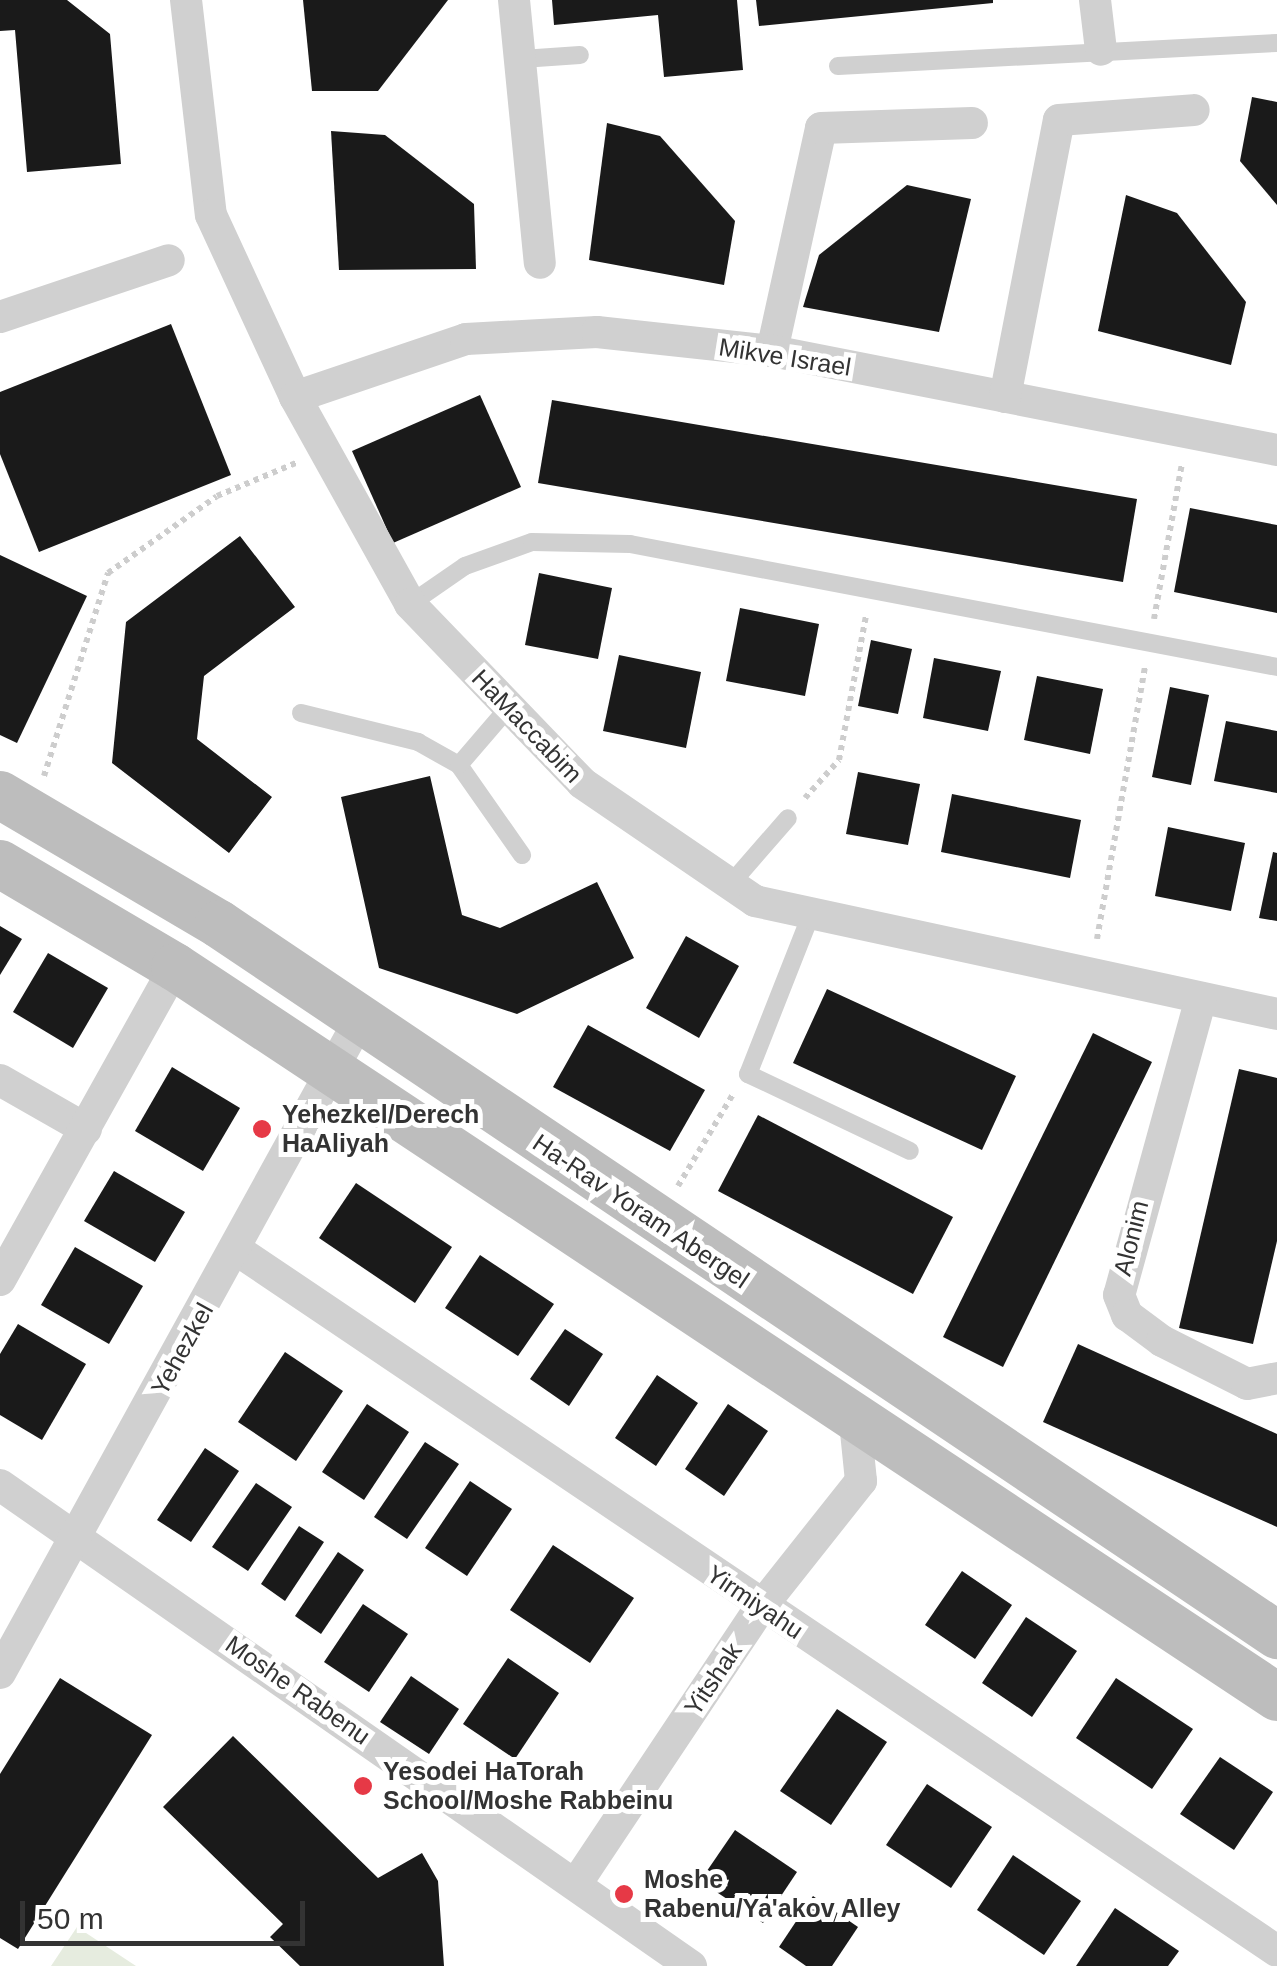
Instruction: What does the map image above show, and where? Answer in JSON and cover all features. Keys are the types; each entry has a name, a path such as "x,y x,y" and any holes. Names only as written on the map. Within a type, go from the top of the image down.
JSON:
{"street":[{"name":"HaMaccabim","path":"186,0 211,216 295,397 410,604 582,783 728,888 810,917 1277,1014"},
{"path":"514,0 540,263"},
{"path":"1096,0 1100,50"},
{"path":"1005,397 1059,120 1194,110"},
{"path":"772,352 821,128 972,122"},
{"path":"0,316 169,260"},
{"name":"Mikve Israel","path":"295,397 466,339 597,332 772,352 1277,450"},
{"name":"Ha-Rav Yoram Abergel","path":"17,803 359,1022 1277,1635"},
{"name":"Ha-Rav Yoram Abergel","path":"0,864 175,967 330,1073 939,1467 1277,1697"},
{"path":"0,1280 175,967"},
{"name":"Alonim","path":"1201,998 1119,1294 1127,1315 1162,1341 1247,1384 1277,1378"},
{"name":"Yehezkel","path":"0,1673 359,1022"},
{"path":"0,1080 86,1129"},
{"name":"Yirmiyahu","path":"236,1250 1277,1951"},
{"path":"854,1412 861,1481 939,1467"},
{"name":"Yitshak","path":"576,1884 762,1607 861,1481"},
{"name":"Moshe Rabenu","path":"0,1485 692,1966"}],"lane":[{"path":"838,66 1277,43"},
{"path":"522,59 580,56"},
{"path":"410,604 465,566 532,542 630,544 1277,668"},
{"path":"459,765 508,708"},
{"path":"301,712 418,742 459,765 522,854"},
{"path":"728,888 788,818"},
{"path":"810,917 748,1074 910,1152"}],"path":[{"path":"1091,976 1188,433"},
{"path":"17,803 108,572 217,496 326,451"},
{"path":"788,818 839,760 871,590"},
{"path":"658,1222 726,1103"}],"shaded area":[{"path":"77,1927 136,1966 51,1966"}],"building":[{"path":"0,0 67,0 110,34 121,164 27,172 15,30 0,31"},
{"path":"303,0 448,0 378,91 312,91"},
{"path":"552,0 737,0 743,70 664,77 658,15 554,25"},
{"path":"756,0 993,0 993,3 759,26"},
{"path":"1252,97 1277,102 1277,205 1240,161"},
{"path":"607,123 660,136 735,221 724,285 589,260"},
{"path":"331,131 385,135 474,204 476,269 339,270"},
{"path":"907,185 971,199 939,332 803,307 819,255"},
{"path":"1126,195 1177,213 1246,302 1231,365 1098,331"},
{"path":"171,324 231,475 39,552 0,454 0,392"},
{"path":"480,395 521,487 393,543 352,451"},
{"path":"552,400 1137,499 1123,582 538,483"},
{"path":"1190,508 1277,525 1277,613 1174,592"},
{"path":"240,536 295,607 204,676 197,739 272,797 229,853 112,763 126,622"},
{"path":"0,555 87,596 17,743 0,735"},
{"path":"539,573 612,588 598,659 525,645"},
{"path":"740,608 819,624 805,696 726,681"},
{"path":"871,640 912,649 898,714 858,706"},
{"path":"619,655 701,672 686,748 603,731"},
{"path":"934,658 1001,671 988,731 923,718"},
{"path":"1037,676 1103,689 1090,754 1024,740"},
{"path":"1170,687 1209,695 1191,785 1152,777"},
{"path":"1226,721 1277,731 1277,793 1214,781"},
{"path":"858,772 920,784 908,845 846,834"},
{"path":"430,776 462,915 500,928 597,882 634,958 517,1014 379,968 341,797"},
{"path":"952,794 1081,820 1070,878 941,852"},
{"path":"1168,827 1245,843 1231,911 1155,896"},
{"path":"1273,852 1277,853 1277,921 1259,918"},
{"path":"0,926 22,939 0,975"},
{"path":"686,936 739,966 699,1038 646,1008"},
{"path":"48,953 108,988 73,1048 13,1012"},
{"path":"827,989 1016,1076 982,1150 793,1063"},
{"path":"588,1025 705,1090 670,1151 553,1087"},
{"path":"1093,1033 1152,1062 1003,1367 943,1337"},
{"path":"172,1067 240,1108 203,1171 135,1131"},
{"path":"1239,1069 1277,1078 1277,1241 1253,1344 1179,1328"},
{"path":"758,1115 953,1217 913,1294 718,1191"},
{"path":"114,1171 185,1212 155,1262 84,1221"},
{"path":"356,1183 452,1247 415,1303 319,1238"},
{"path":"75,1247 143,1286 109,1344 41,1305"},
{"path":"480,1255 554,1304 518,1356 445,1308"},
{"path":"18,1324 86,1364 42,1440 0,1415 0,1354"},
{"path":"565,1329 603,1354 569,1406 530,1379"},
{"path":"1078,1344 1277,1434 1277,1527 1043,1422"},
{"path":"285,1352 343,1391 296,1461 238,1422"},
{"path":"657,1375 698,1403 656,1466 615,1438"},
{"path":"367,1404 409,1432 364,1500 322,1472"},
{"path":"728,1404 768,1431 724,1496 685,1469"},
{"path":"425,1442 459,1464 407,1539 374,1517"},
{"path":"205,1448 239,1471 191,1542 157,1520"},
{"path":"470,1481 512,1509 467,1576 425,1548"},
{"path":"256,1483 292,1507 248,1571 212,1547"},
{"path":"299,1526 324,1542 285,1601 261,1584"},
{"path":"553,1545 634,1598 590,1663 510,1610"},
{"path":"338,1552 364,1570 321,1634 295,1616"},
{"path":"962,1571 1012,1605 975,1659 925,1625"},
{"path":"363,1604 408,1634 369,1692 324,1662"},
{"path":"1026,1617 1077,1651 1032,1717 982,1683"},
{"path":"508,1658 559,1693 515,1759 463,1724"},
{"path":"411,1676 459,1709 429,1754 380,1722"},
{"path":"60,1678 152,1735 18,1949 0,1938 0,1774"},
{"path":"1116,1678 1193,1729 1152,1789 1076,1738"},
{"path":"837,1709 887,1742 831,1825 780,1791"},
{"path":"233,1736 378,1878 422,1853 438,1881 444,1966 300,1966 270,1937 283,1924 163,1807"},
{"path":"1220,1757 1273,1792 1234,1850 1180,1814"},
{"path":"927,1784 992,1827 951,1888 886,1845"},
{"path":"735,1830 797,1872 763,1923 700,1881"},
{"path":"1013,1855 1081,1901 1044,1955 977,1910"},
{"path":"813,1896 858,1927 832,1966 806,1966 779,1947"},
{"path":"1115,1908 1179,1951 1168,1966 1076,1966"}],"place":[{"name":"Yehezkel/Derech HaAliyah","path":"262,1129"},
{"name":"Yesodei HaTorah School/Moshe Rabbeinu","path":"363,1786"},
{"name":"Moshe Rabenu/Ya'akov Alley","path":"624,1894"}]}
